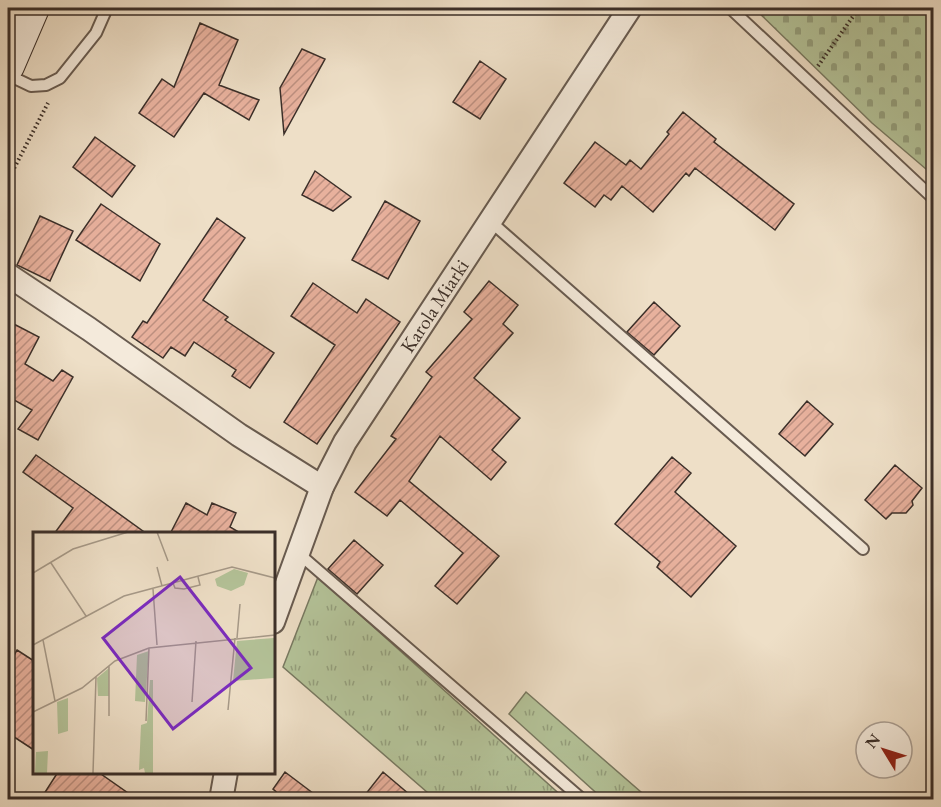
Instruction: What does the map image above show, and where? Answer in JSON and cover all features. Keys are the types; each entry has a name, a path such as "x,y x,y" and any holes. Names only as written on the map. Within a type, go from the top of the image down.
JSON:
{"main road":[{"path":"8,66 33,8"}],"street":[{"name":"Karola Miarki","path":"274,619 322,487 345,442 630,8"},
{"path":"8,275 239,435 322,487"},
{"path":"221,800 226,774"}],"lane":[{"path":"8,75 31,86 46,85 60,78 96,33 106,8"},
{"path":"730,8 933,199"},
{"path":"490,222 863,549"},
{"path":"298,552 583,800"}],"path":[{"path":"816,69 859,8"},
{"path":"8,180 60,78"}],"green space":[{"path":"754,8 933,8 933,175 872,123"},
{"path":"318,577 565,799 435,799 283,667"},
{"path":"526,692 649,799 603,799 509,714"}],"building":[{"path":"200,23 238,40 219,85 259,100 249,120 204,93 174,137 139,113 162,79 174,87"},
{"path":"302,49 325,59 284,134 280,88"},
{"path":"480,61 506,79 480,119 453,102"},
{"path":"683,112 716,139 714,142 794,204 775,230 695,168 689,176 686,173 653,212 622,186 611,200 604,195 595,207 564,183 595,142 626,165 630,160 641,169"},
{"path":"95,137 135,166 112,197 73,167"},
{"path":"315,171 351,197 333,211 302,195"},
{"path":"385,201 420,221 388,279 352,260"},
{"path":"101,204 160,244 140,281 76,240"},
{"path":"40,216 73,231 50,281 17,265"},
{"path":"217,218 245,238 203,300 228,317 225,320 274,353 250,388 232,376 236,370 194,342 185,356 171,347 163,358 132,337 143,321 147,323"},
{"path":"489,281 518,305 503,324 513,333 474,378 520,418 492,450 506,462 491,480 440,436 409,481 499,556 457,604 435,586 463,553 400,500 387,516 355,492 396,439 391,436 432,377 426,372 472,319 464,312"},
{"path":"313,283 357,313 366,299 400,322 317,444 284,422 335,345 291,316"},
{"path":"654,302 680,326 654,355 627,332"},
{"path":"8,321 39,337 25,364 53,381 62,370 73,377 38,440 18,429 32,410 9,397 8,400"},
{"path":"807,401 833,424 805,456 779,434"},
{"path":"36,455 144,532 55,532 73,508 23,472"},
{"path":"672,457 691,473 675,492 736,546 691,597 657,567 660,562 615,524"},
{"path":"895,465 922,488 906,513 892,513 886,519 865,500"},
{"path":"186,503 207,515 212,503 236,513 230,527 239,532 171,532"},
{"path":"354,540 383,565 357,594 328,569"},
{"path":"17,650 33,660 33,749 8,733 8,667"},
{"path":"285,772 322,800 286,800 273,789"},
{"path":"383,772 416,800 361,800"},
{"path":"57,774 101,774 138,800 40,800"}]}
